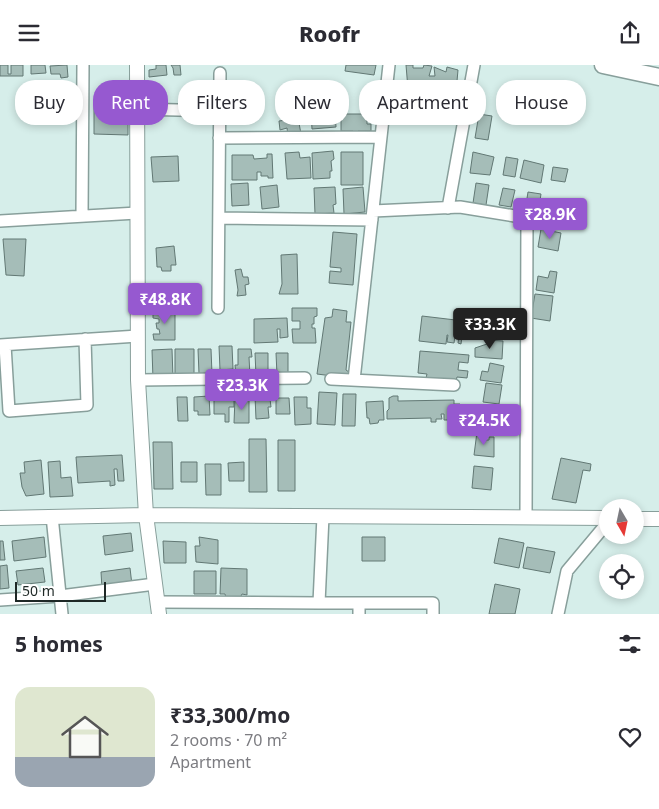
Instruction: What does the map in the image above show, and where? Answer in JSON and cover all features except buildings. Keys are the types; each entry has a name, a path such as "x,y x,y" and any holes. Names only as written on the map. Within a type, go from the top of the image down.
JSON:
{"main road":[{"path":"603,65 659,77"}],"street":[{"path":"82,216 83,65"},
{"path":"137,65 137,80"},
{"path":"354,380 389,65"},
{"path":"448,208 474,65"},
{"path":"220,73 220,80"},
{"path":"137,125 138,381 146,515 158,608 247,608 319,603 359,609 433,603 433,614"},
{"path":"218,307 219,125"},
{"path":"219,138 381,137"},
{"path":"218,218 372,215 460,207 527,218 526,518"},
{"path":"0,221 137,213"},
{"path":"85,339 86,405 9,411 3,345 85,339 138,336"},
{"path":"138,381 305,378"},
{"path":"331,379 454,385"},
{"path":"0,518 146,515 599,520"},
{"path":"52,516 62,614"},
{"path":"319,603 323,516"},
{"path":"644,519 659,519"},
{"path":"558,614 567,571 599,531"},
{"path":"0,601 60,596 155,584"}]}
